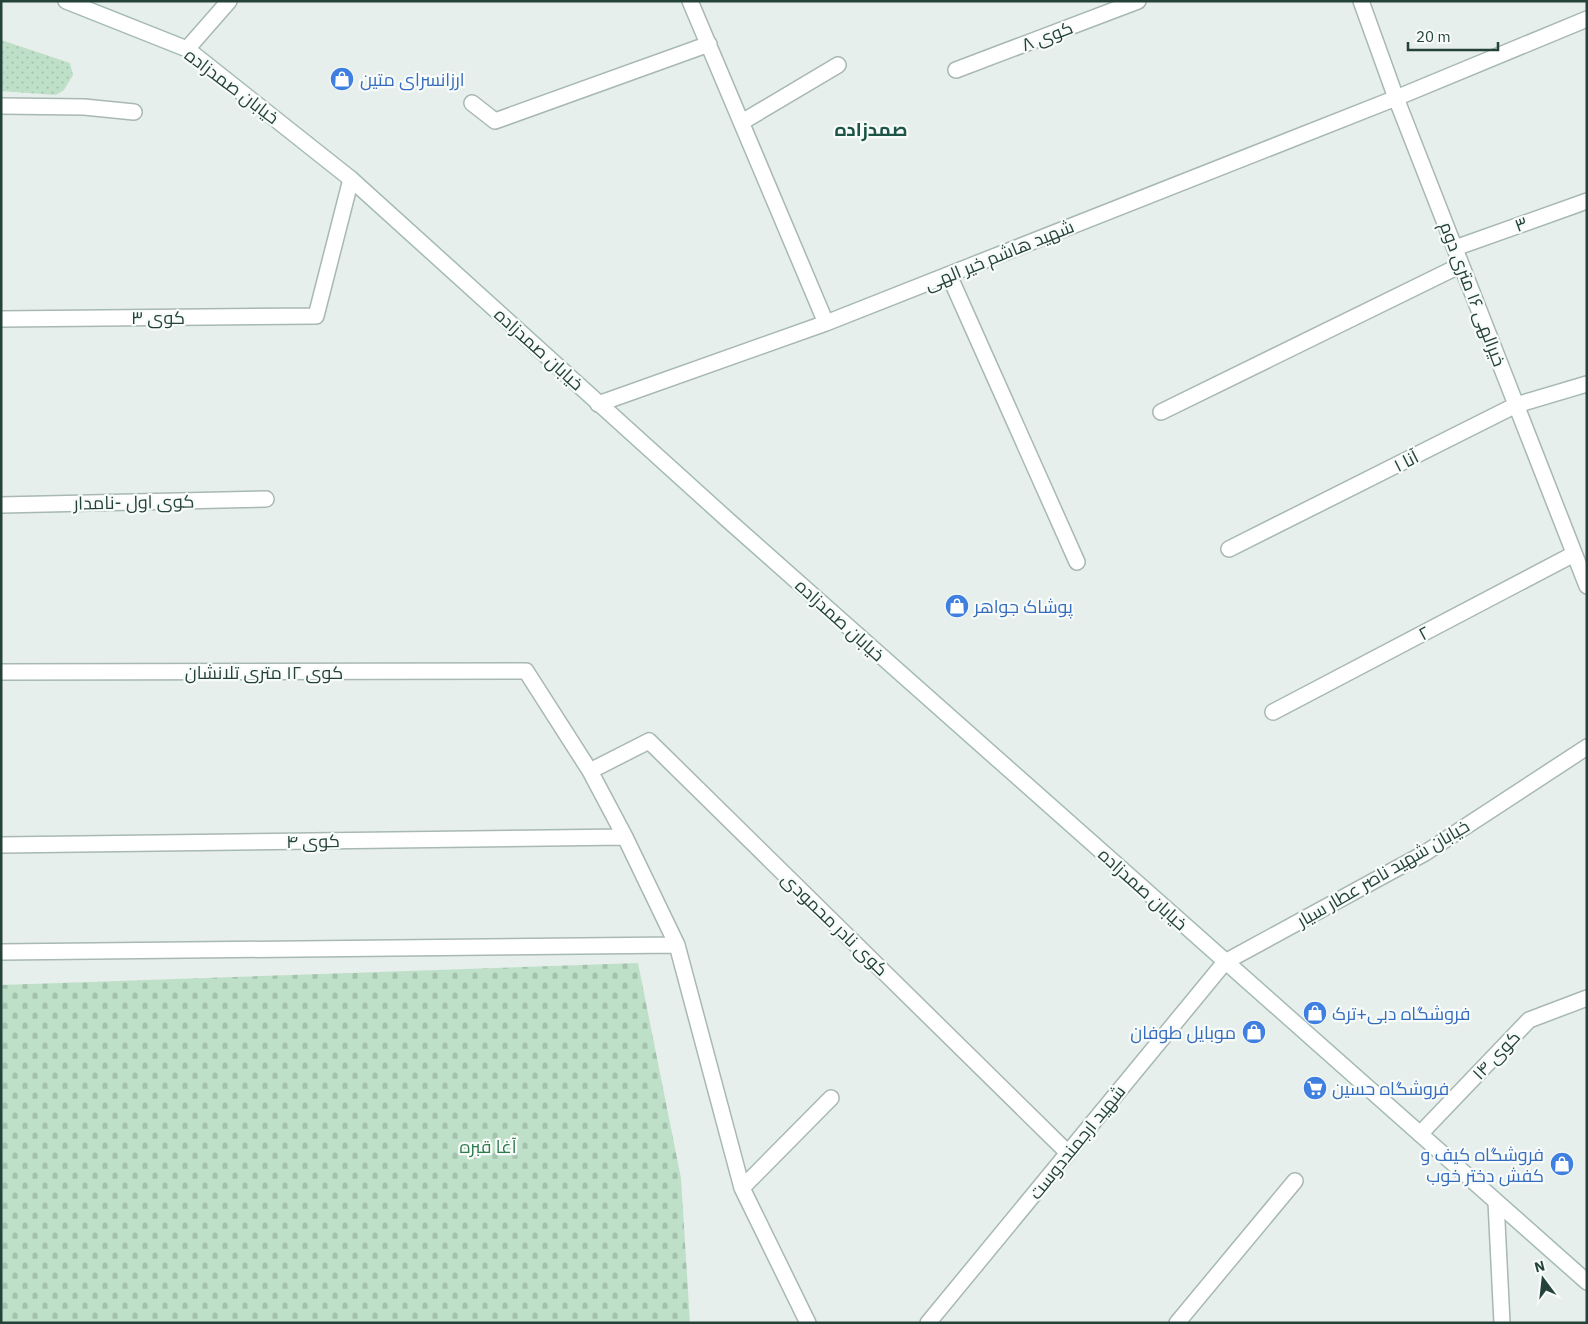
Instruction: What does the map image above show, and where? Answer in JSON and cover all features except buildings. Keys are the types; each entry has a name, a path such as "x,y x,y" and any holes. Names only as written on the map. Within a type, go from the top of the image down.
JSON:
{"street":[{"name":"خیابان صمدزاده","path":"66,1 187,49 351,178 598,404 1587,1282"},
{"path":"187,49 229,1"},
{"path":"690,1 826,323"},
{"name":"کوی ۸","path":"956,70 1138,1"},
{"name":"خیرالهی ۱۶ متری دوم","path":"1361,1 1396,98 1587,586"},
{"name":"شهید هاشم خیر الهی","path":"598,404 826,323 1396,98 1587,19"},
{"path":"472,102 495,121 709,44"},
{"path":"742,122 838,65"},
{"path":"1,106 84,107 134,112"},
{"name":"کوی ۳","path":"1,319 316,316 351,178"},
{"name":"۳","path":"1454,248 1587,200"},
{"path":"1161,412 1461,265"},
{"path":"949,275 1077,562"},
{"name":"آنا ۱","path":"1229,549 1516,406 1587,384"},
{"name":"کوی اول -نامدار","path":"1,504 266,499"},
{"name":"۲","path":"1273,712 1574,554"},
{"name":"کوی ۱۲ متری تلانشان","path":"1,672 526,671 590,771"},
{"name":"کوی نادر محمودی","path":"590,771 649,741 1068,1152"},
{"name":"خیابان شهید ناصر عطار سیار","path":"1225,962 1425,853 1587,747"},
{"path":"590,771 625,837 677,944 742,1188 808,1323"},
{"name":"کوی ۴","path":"1,844 625,837"},
{"path":"1,952 677,944"},
{"name":"شهید ارجمنددوست","path":"928,1323 1225,962"},
{"name":"کوی ۱۴","path":"1420,1134 1528,1020 1587,998"},
{"path":"742,1188 831,1098"},
{"path":"1178,1323 1295,1181"},
{"path":"1496,1202 1502,1323"}],"green space":[{"path":"1,40 70,63 73,75 64,90 56,95 1,91"},
{"name":"آغا قبره","path":"638,963 681,1178 690,1323 1,1323 1,985"}],"place":[{"name":"ارزانسرای متین","path":"342,79"},
{"name":"پوشاک جواهر","path":"957,606"},
{"name":"فروشگاه دبی+ترک","path":"1315,1013"},
{"name":"موبایل طوفان","path":"1254,1032"},
{"name":"فروشگاه حسین","path":"1315,1088"},
{"name":"فروشگاه کیف و کفش دختر خوب","path":"1562,1164"}],"district":[{"name":"صمدزاده","path":"871,129"}]}
